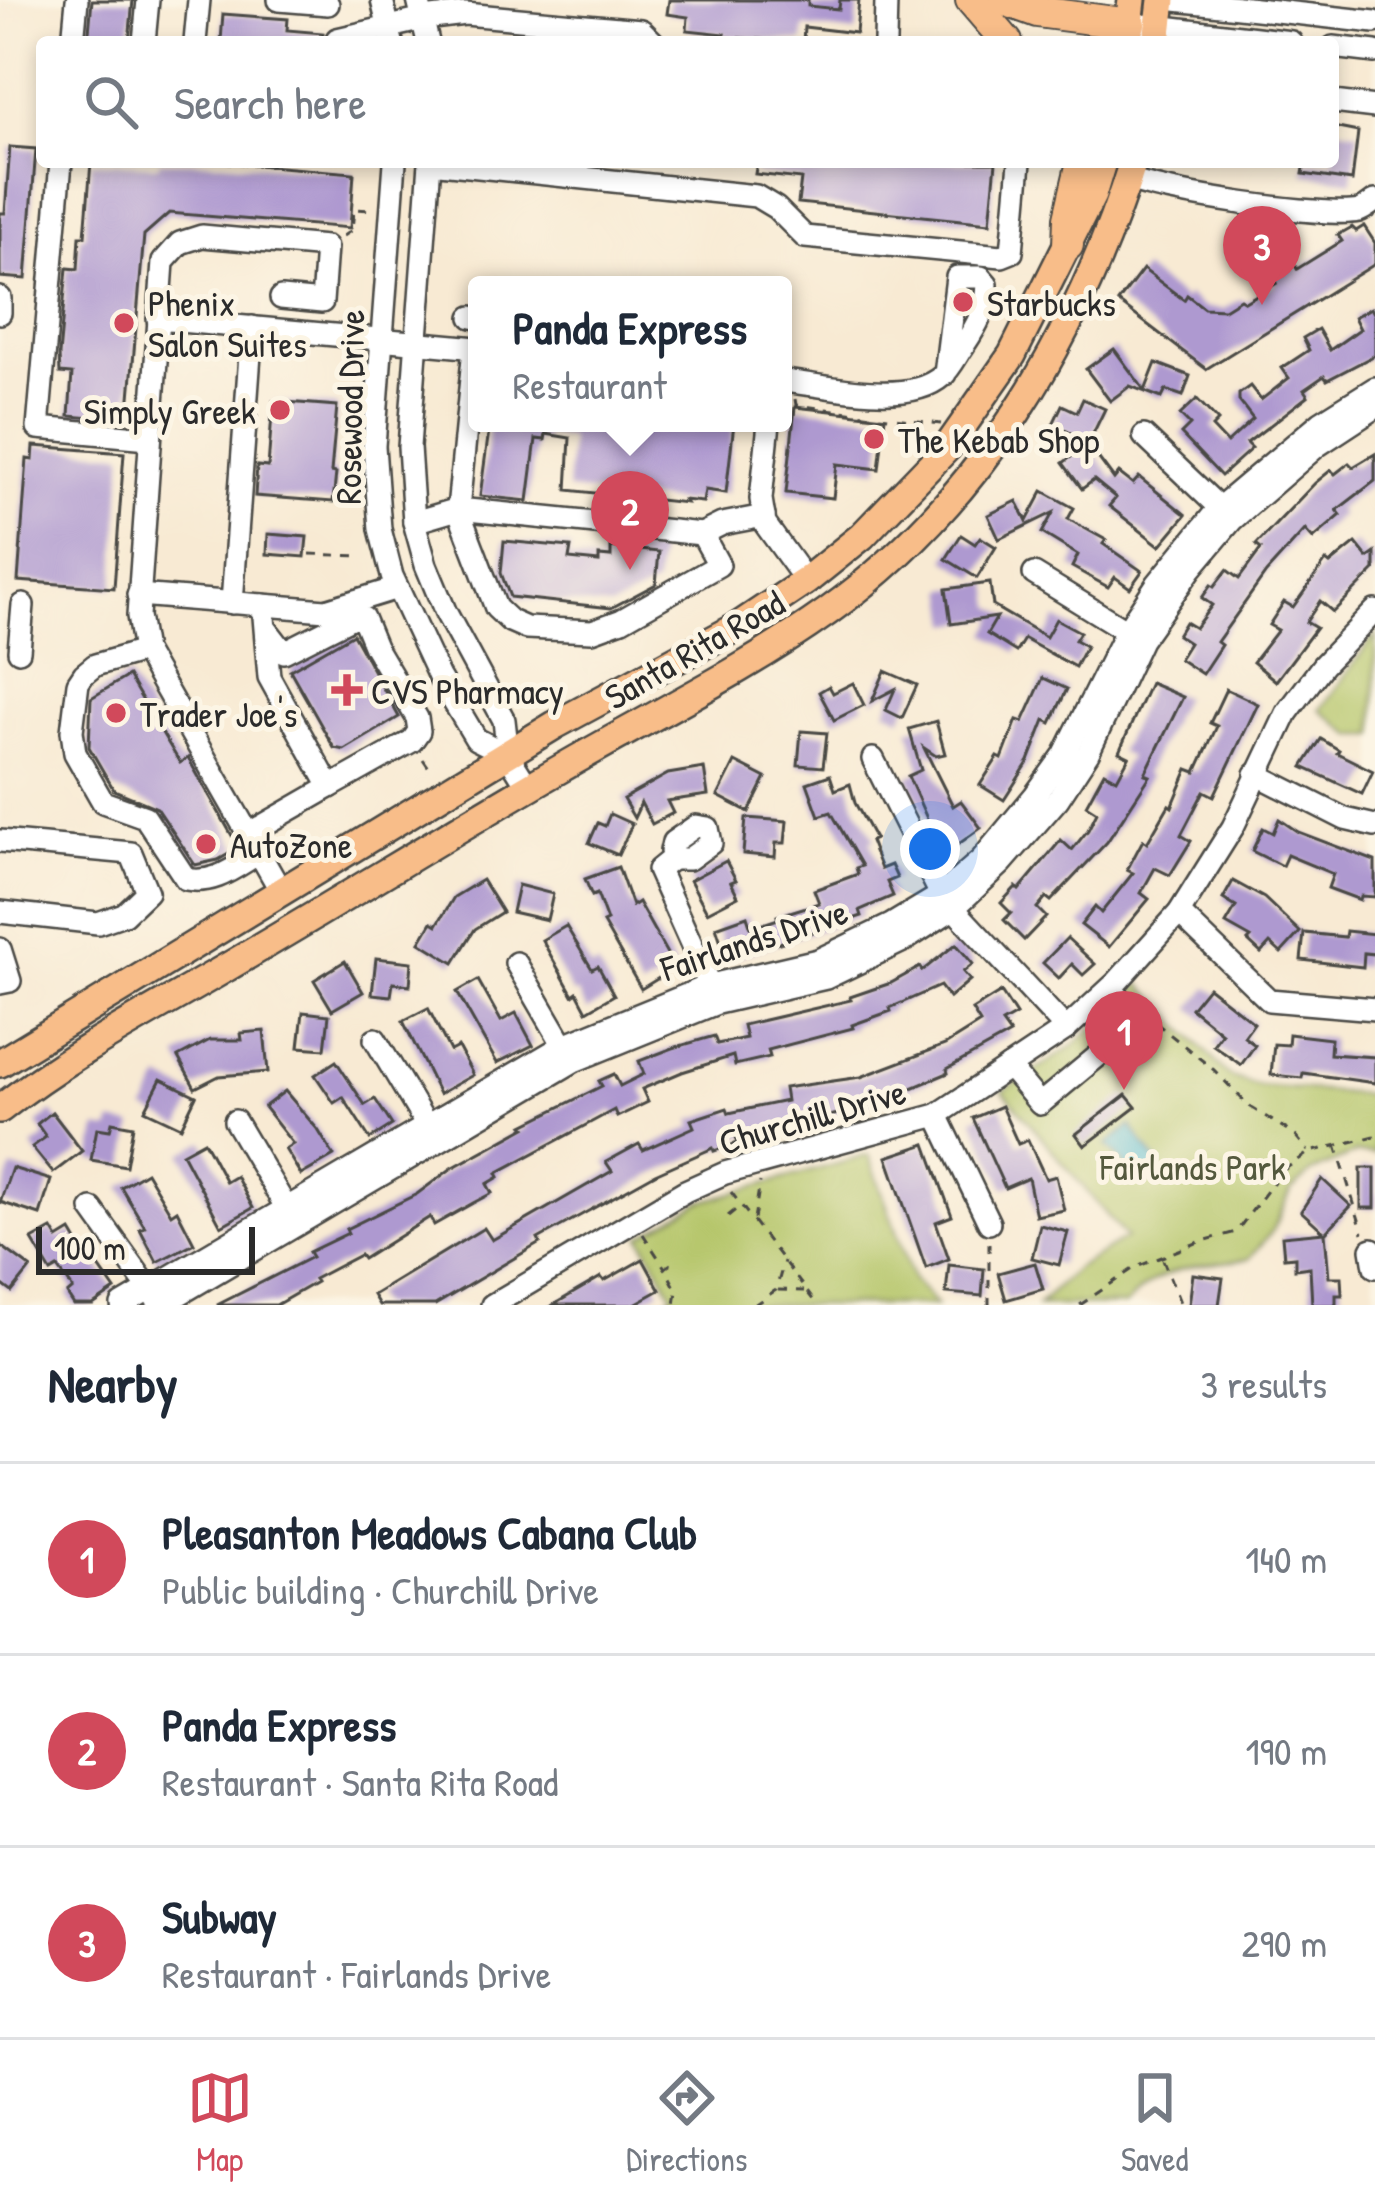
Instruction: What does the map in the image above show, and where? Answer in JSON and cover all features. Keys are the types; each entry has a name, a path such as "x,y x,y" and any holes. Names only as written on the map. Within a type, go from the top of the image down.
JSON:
{"highway":[{"path":"971,0 1002,36"},
{"path":"1004,0 1037,12 1144,22"},
{"path":"1068,245 1081,168"}],"main road":[{"name":"Santa Rita Road","path":"0,1063 555,725 736,627 806,581 862,536 959,432 1012,355 1068,245 1100,168"},
{"name":"Santa Rita Road","path":"0,1109 79,1056 528,787 777,646 886,565 935,516 1011,424 1042,377 1096,268 1131,171"}],"street":[{"path":"74,36 77,0"},
{"path":"145,36 148,0"},
{"path":"196,36 199,0"},
{"path":"279,0 327,2 337,36"},
{"path":"382,0 391,34 423,20 465,14 577,11 641,30 647,36"},
{"path":"885,36 886,0"},
{"path":"1175,0 1319,8 1375,22"},
{"path":"1144,22 1247,36"},
{"path":"1339,48 1375,52"},
{"path":"1339,103 1375,107"},
{"path":"60,168 38,428 149,438"},
{"name":"Rosewood Drive","path":"395,168 374,446 380,529 397,588 430,660 476,739 508,755"},
{"name":"Rosewood Drive","path":"430,168 409,447 415,522 446,613 504,720 508,755 528,787"},
{"path":"488,168 756,196 776,208 805,237 1002,256 1012,252 1019,168"},
{"path":"1131,171 1147,188 1176,193 1322,210 1361,211 1375,201"},
{"path":"280,298 322,302 326,248 202,236 180,243 164,262 133,608 144,651 282,893"},
{"path":"0,298 0,314"},
{"path":"158,319 468,347"},
{"path":"232,603 252,327"},
{"path":"792,387 906,394 945,374"},
{"name":"Fairlands Drive","path":"122,1305 158,1301 569,1053 714,994 818,960 948,902 1003,863 1058,799 1088,753 1133,635 1191,569 1226,514 1321,422 1375,388"},
{"name":"Fairlands Drive","path":"1226,514 1375,408"},
{"path":"468,420 458,509 496,608 526,628 592,631 622,620 718,565 702,534"},
{"path":"768,432 761,499 765,524 806,581"},
{"path":"1144,436 1226,514"},
{"path":"415,522 458,509 702,534 722,524 764,516"},
{"path":"1034,574 1133,635"},
{"path":"133,608 202,610 232,603 326,610 397,588"},
{"path":"19,651 23,605"},
{"path":"263,605 269,677 330,787"},
{"name":"Churchill Drive","path":"492,1305 725,1173 937,1114 1066,1029 1179,914 1233,827 1287,712 1322,665 1375,611"},
{"path":"144,651 95,665 78,682 72,731 75,753 104,802 145,818 187,879 204,883 330,787 412,741 418,731 417,718 375,647 364,618 353,617 284,652 267,630"},
{"path":"873,760 948,902 1066,1029"},
{"path":"1256,774 1345,819 1375,826"},
{"path":"0,841 131,853 147,892 124,914 98,923 0,912"},
{"path":"674,856 658,870 714,994"},
{"path":"1179,914 1269,1000 1375,1009"},
{"path":"0,949 10,981 0,983"},
{"path":"516,963 569,1053"},
{"path":"1009,1067 1040,1104 1139,1022 1111,988"},
{"path":"375,1039 432,1134"},
{"path":"937,1114 989,1223"},
{"path":"235,1121 292,1217"},
{"path":"92,1209 158,1301"}],"path":[{"path":"326,248 352,230 355,208 391,212"},
{"path":"792,395 796,405 934,421 959,432"},
{"path":"310,554 358,556"},
{"path":"1142,1012 1214,1070 1250,1107 1294,1134 1310,1153"},
{"path":"1080,1305 1134,1268 1236,1232 1282,1171 1310,1153 1375,1136"},
{"path":"1336,1143 1358,1225 1374,1258"},
{"path":"754,1221 760,1164"},
{"path":"725,1173 740,1206 817,1305"},
{"path":"728,1216 740,1206"},
{"path":"635,1221 677,1291 675,1305"},
{"path":"989,1223 989,1305"},
{"path":"1163,1258 1181,1305"},
{"path":"776,1291 784,1259"},
{"path":"665,1268 671,1264"},
{"path":"754,1305 776,1291 807,1291"}],"green space":[{"path":"1375,634 1375,735 1353,735 1320,710"},
{"name":"Fairlands Park","path":"1140,983 1230,1077 1259,1086 1375,1095 1375,1154 1356,1153 1312,1172 1291,1191 1273,1230 1249,1259 1167,1274 1126,1305 1038,1305 1077,1268 1126,1238 1003,1091 1073,1046"},
{"path":"869,1155 913,1280 936,1305 657,1305 673,1295 641,1236 701,1202"}],"water":[{"path":"1131,1126 1160,1167 1141,1182 1107,1145"}],"building":[{"path":"92,0 133,0 130,36 89,36"},
{"path":"669,0 808,0 808,6 839,9 840,0 859,0 856,33 804,27 803,36 724,36 687,30 688,17 667,14"},
{"path":"223,14 288,19 287,30 323,33 323,36 221,36"},
{"path":"1339,128 1358,132 1352,181 1303,174 1304,168 1339,168"},
{"path":"10,147 36,149 26,279 0,277 0,213 5,213"},
{"path":"91,168 294,168 354,173 350,228 169,213 144,235 128,421 69,416 72,374 60,373 59,355 67,268 78,269 80,236 85,236"},
{"path":"756,168 995,168 990,223 798,203 801,179 755,174"},
{"path":"1364,226 1375,243 1375,264 1206,369 1118,302 1143,269 1184,300 1187,295 1204,308 1224,309 1277,283 1272,275 1293,262 1297,269 1342,241 1338,235"},
{"path":"1371,308 1375,355 1327,380 1324,376 1304,390 1308,396 1247,443 1252,448 1221,476 1181,434 1190,425 1180,415 1197,399 1218,421 1212,427 1227,443 1253,419 1239,394 1250,386 1261,400 1289,378 1282,368 1309,350 1303,338 1318,329 1330,350 1360,329 1354,317"},
{"path":"1114,349 1145,391 1156,363 1190,376 1183,396 1166,390 1162,398 1130,386 1110,401 1086,369"},
{"path":"1083,399 1105,409 1089,442 1053,424 1062,405 1077,412"},
{"path":"273,401 337,406 333,502 255,496 257,466 268,467"},
{"path":"795,407 885,417 879,469 837,464 833,498 786,493"},
{"path":"489,432 733,432 726,493 705,490 703,502 567,490 570,438 546,434 545,440 536,439 528,501 480,496"},
{"path":"1088,444 1114,479 1119,473 1133,484 1139,477 1186,515 1160,546 1109,506 1116,498 1094,480 1082,489 1063,463"},
{"path":"34,446 124,453 114,588 18,581 27,459 33,460"},
{"path":"1375,454 1375,481 1337,510 1341,515 1313,539 1305,530 1266,573 1217,642 1221,645 1202,674 1179,659 1189,643 1177,635 1185,622 1195,628 1212,605 1202,598 1211,585 1227,570 1239,579 1261,549 1256,545 1331,470 1335,474"},
{"path":"1043,491 1074,508 1068,519 1106,540 1103,544 1142,571 1130,588 1115,577 1108,587 1072,567 1078,555 1042,533 1053,513 999,539 988,515 1017,501 1027,521"},
{"path":"268,534 307,537 305,557 267,554"},
{"path":"961,535 975,544 980,537 996,547 977,578 946,559"},
{"path":"504,541 571,547 569,559 599,562 599,556 611,557 611,547 659,552 656,584 611,608 510,597 501,573"},
{"path":"1356,543 1368,558 1375,553 1375,570 1333,612 1320,601 1306,622 1316,628 1276,681 1253,662 1278,630 1269,625 1284,602 1293,607 1326,561 1330,564"},
{"path":"990,583 993,606 1046,637 1056,619 1080,632 1075,640 1086,646 1075,667 1024,639 1016,652 987,634 997,617 951,624 946,589"},
{"name":"CVS Pharmacy","path":"353,634 399,717 344,750 334,748 290,670"},
{"path":"885,671 917,685 902,718 886,710 895,689 872,701"},
{"path":"128,676 180,763 188,758 239,848 218,860 195,865 157,808 114,790 89,747 91,698"},
{"path":"1043,678 1067,689 1051,723 1045,720 1029,761 1004,800 980,785 998,757 1002,759 1017,720 1023,722"},
{"path":"853,683 864,705 834,720 819,692 829,686 833,693"},
{"path":"1150,683 1183,697 1145,774 1150,776 1107,842 1051,901 1046,897 1037,908 1046,917 1024,940 1004,920 1011,913 1001,903 1016,887 1019,890 1061,840 1072,850 1088,830 1097,812 1086,805 1104,772 1117,779 1129,757 1119,752"},
{"path":"1226,689 1258,704 1214,796 1204,791 1181,835 1191,841 1170,875 1155,868 1141,893 1149,899 1109,947 1081,925 1095,907 1101,913 1133,873 1127,870 1143,840 1147,843 1169,805 1172,807 1188,769 1196,772 1217,726 1210,723"},
{"path":"936,721 945,754 936,756 924,748 953,806 961,801 981,828 949,851 929,823 908,776 921,770 909,729"},
{"path":"801,731 827,733 823,767 798,765"},
{"path":"1321,739 1373,771 1362,794 1303,767"},
{"path":"735,762 766,778 749,812 718,796"},
{"path":"704,768 708,795 667,801 673,813 652,824 641,803 634,818 623,799 668,774"},
{"path":"830,775 835,790 850,784 875,839 870,841 881,869 891,865 897,878 887,882 893,896 860,910 862,916 727,960 716,927 747,916 751,928 778,919 819,903 814,890 858,874 856,868 862,866 831,812 819,816 807,783"},
{"path":"610,814 632,824 618,855 589,843 598,823 605,826"},
{"path":"746,818 787,821 785,843 776,843 775,857 743,854"},
{"path":"1279,819 1298,832 1375,861 1375,897 1361,896 1360,900 1328,888 1333,874 1287,855 1282,866 1252,851 1263,828 1273,833"},
{"path":"726,861 738,896 707,912 690,880"},
{"path":"618,867 632,906 638,902 675,968 641,989 603,923 607,921 597,894 592,896 585,879"},
{"path":"482,880 502,912 475,929 454,963 420,942 454,897"},
{"path":"1233,881 1264,898 1300,932 1281,953 1270,943 1261,953 1248,941 1251,938 1226,924 1236,907 1223,899"},
{"path":"518,885 553,894 547,920 512,912"},
{"path":"566,926 614,995 587,1011 542,940"},
{"path":"1346,931 1375,934 1375,954 1364,953 1363,967 1301,960 1304,933 1345,937"},
{"path":"1067,938 1095,964 1083,975 1072,964 1059,978 1043,963"},
{"path":"956,944 973,964 963,972 970,980 949,998 940,986 853,1028 768,1050 770,1057 735,1065 733,1056 682,1072 642,1089 648,1102 617,1117 614,1110 497,1173 499,1177 487,1184 492,1193 434,1225 430,1217 363,1259 360,1255 314,1279 316,1282 276,1305 217,1305 312,1257 309,1252 348,1233 346,1229 417,1194 524,1125 602,1086 599,1081 614,1074 620,1086 644,1074 639,1061 714,1036 717,1044 746,1038 743,1025 851,1000 920,967 922,971"},
{"path":"376,958 412,962 410,985 393,983 391,996 372,994"},
{"path":"345,961 363,992 332,1010 314,980"},
{"path":"478,980 501,1021 516,1013 533,1045 497,1063 457,992"},
{"path":"1208,987 1254,1023 1244,1037 1255,1045 1241,1065 1213,1045 1222,1033 1191,1008"},
{"path":"1001,992 1016,1015 1002,1023 1010,1034 947,1069 948,1073 869,1106 826,1117 826,1121 736,1137 738,1143 713,1148 655,1174 538,1239 540,1243 435,1305 379,1305 373,1295 484,1228 492,1240 612,1171 606,1162 639,1144 643,1150 694,1127 691,1120 727,1108 729,1113 786,1101 784,1088 861,1077 945,1045 980,1023 972,1010"},
{"path":"428,1008 450,1051 458,1047 473,1075 439,1094 403,1021"},
{"path":"303,1012 329,1015 325,1049 299,1047"},
{"path":"264,1031 268,1072 219,1076 195,1088 178,1057 210,1040 242,1040 241,1033"},
{"path":"1289,1034 1331,1039 1330,1054 1375,1057 1375,1083 1303,1073 1302,1078 1271,1075 1274,1044 1288,1045"},
{"path":"336,1061 365,1105 375,1099 392,1125 370,1139 343,1097 334,1103 315,1075"},
{"path":"161,1079 196,1096 181,1127 145,1110"},
{"path":"285,1091 334,1156 301,1175 285,1149 293,1144 264,1107"},
{"path":"1126,1095 1136,1107 1085,1146 1076,1134"},
{"path":"1001,1106 1018,1144 1028,1140 1046,1179 1056,1176 1064,1210 1036,1216 1028,1178 1005,1188 973,1118"},
{"path":"52,1112 82,1151 53,1173 32,1147 46,1137 37,1124"},
{"path":"112,1122 133,1126 126,1166 91,1160 97,1128 110,1130"},
{"path":"204,1141 226,1182 236,1176 253,1208 221,1226 182,1153"},
{"path":"926,1144 952,1216 936,1222 949,1259 926,1268 887,1157"},
{"path":"12,1168 51,1180 40,1215 0,1202"},
{"path":"1361,1168 1375,1168 1375,1208 1361,1208"},
{"path":"146,1172 171,1214 177,1210 194,1243 157,1262 140,1229 145,1227 121,1187"},
{"path":"1322,1179 1351,1206 1325,1233 1329,1277 1341,1277 1342,1295 1336,1295 1336,1305 1312,1305 1310,1267 1295,1269 1295,1257 1284,1258 1282,1236 1324,1232 1301,1211"},
{"path":"1040,1225 1068,1232 1059,1265 1032,1258"},
{"path":"52,1229 58,1239 71,1231 90,1263 94,1260 115,1290 93,1305 74,1305 67,1294 73,1289 58,1268 51,1272 32,1240"},
{"path":"0,1245 31,1268 12,1292 0,1283"},
{"path":"643,1259 660,1290 633,1305 553,1305 601,1277 604,1281"},
{"path":"1035,1263 1043,1289 1006,1300 998,1273"},
{"path":"949,1265 984,1269 982,1296 946,1293"},
{"path":"1193,1274 1223,1278 1219,1305 1189,1305"}],"place":[{"name":"Starbucks","path":"963,302"},
{"name":"Subway","path":"1262,305"},
{"name":"Phenix Salon Suites","path":"124,323"},
{"name":"Simply Greek","path":"280,410"},
{"name":"The Kebab Shop","path":"874,439"},
{"name":"Panda Express","path":"630,570"},
{"name":"CVS Pharmacy","path":"347,690"},
{"name":"Trader Joe's","path":"116,713"},
{"name":"AutoZone","path":"206,844"},
{"name":"Pleasanton Meadows Cabana Club","path":"1124,1090"}]}
